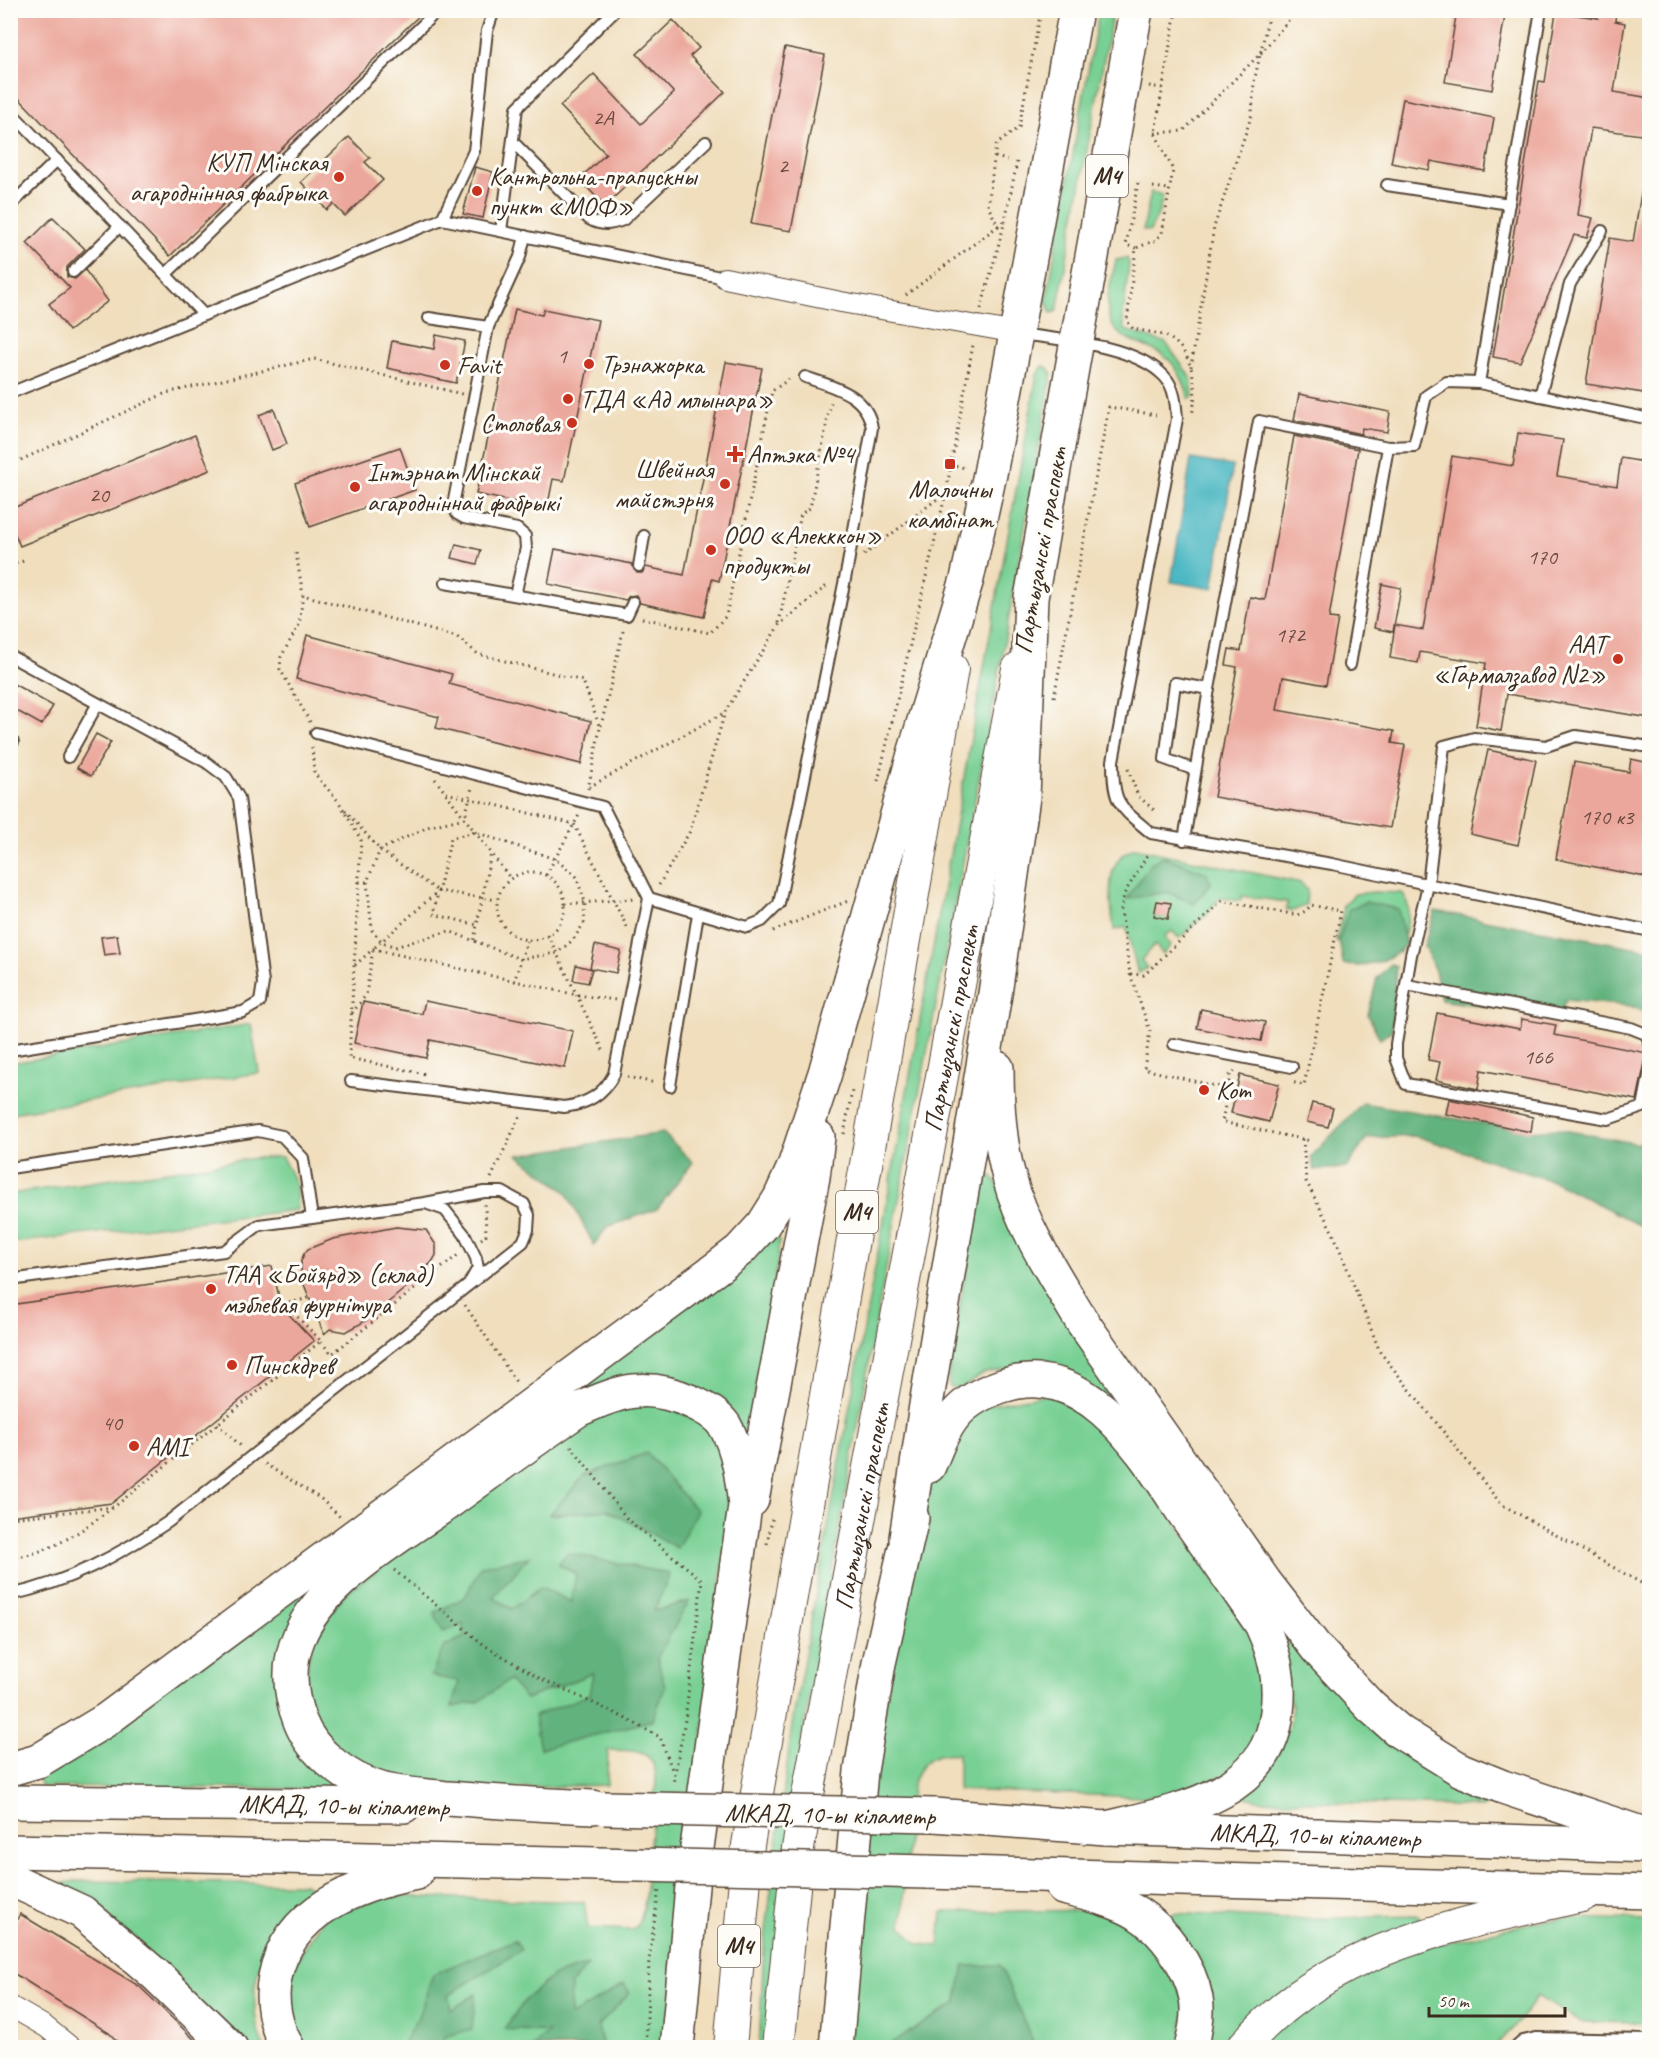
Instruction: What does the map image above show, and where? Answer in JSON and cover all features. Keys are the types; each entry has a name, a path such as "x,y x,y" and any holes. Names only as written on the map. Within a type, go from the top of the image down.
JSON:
{"highway":[{"name":"Партызанскі праспект","path":"967,579 1017,333 1076,10"},
{"name":"Партызанскі праспект","path":"1031,598 1136,10"},
{"path":"598,1808 490,1802 405,1794 379,1788 339,1769 310,1740 294,1703 290,1681 293,1656 299,1636 327,1594 368,1544 530,1405 718,1267 751,1239 780,1198 794,1167 825,1073 911,765 967,579"},
{"path":"836,2048 861,1771 879,1663 906,1538 995,994 1023,797 1031,598"},
{"path":"995,994 997,1100 1002,1140 1009,1177 1033,1235 1081,1320 1295,1622 1371,1707 1400,1732 1429,1751 1461,1770 1503,1787 1650,1836"},
{"path":"729,1634 813,1177 825,1073"},
{"path":"906,1538 922,1484 951,1418 964,1404 983,1393 1014,1382 1062,1386 1087,1398 1111,1416 1133,1438 1261,1624 1272,1648 1278,1670 1279,1692 1276,1724 1265,1751 1252,1770 1234,1785 1178,1811 1106,1828"},
{"path":"10,1769 38,1761 106,1720 368,1544 555,1426 599,1401 647,1388 673,1394 709,1410 724,1424 738,1460 745,1506 729,1634 693,1876 677,2048"},
{"name":"МКАД, 10-ы кіламетр","path":"10,1802 598,1808 934,1815 1106,1828 1650,1846"},
{"name":"МКАД, 10-ы кіламетр","path":"10,1851 927,1872 1650,1892"},
{"path":"288,2048 274,2015 273,1987 278,1962 286,1943 299,1926 313,1913 335,1900 381,1880 466,1862"},
{"path":"1003,1874 1118,1904 1137,1913 1156,1928 1176,1953 1189,1975 1196,1999 1191,2048"},
{"path":"10,1879 82,1912 156,1975 231,2048"}],"main road":[{"name":"Партызанскі праспект","path":"730,2048 748,1845 967,579"},
{"name":"Партызанскі праспект","path":"778,2048 798,1848 1031,598"},
{"path":"1242,2048 1261,2026 1303,1990 1365,1957 1450,1927 1604,1891"}],"street":[{"path":"725,278 841,302 1017,333"},
{"path":"10,2006 46,2027 72,2048"}],"lane":[{"path":"166,274 438,10"},
{"path":"442,219 474,151 487,31 494,10"},
{"path":"501,231 517,108 615,10"},
{"path":"1479,382 1541,10"},
{"path":"10,111 204,315"},
{"path":"513,142 589,219 598,224 611,224 622,220 706,142"},
{"path":"10,206 57,160"},
{"path":"1387,185 1509,204"},
{"path":"10,393 442,219 725,278"},
{"path":"74,272 120,226"},
{"path":"1540,396 1570,284 1602,231"},
{"path":"515,595 526,548 525,536 517,529 465,518 457,514 453,505 488,327 520,257 525,236"},
{"path":"429,318 488,327"},
{"path":"1017,333 1077,342 1134,357 1166,377 1175,394 1177,419 1113,760 1113,784 1119,805 1129,817 1151,833 1332,864 1650,931"},
{"path":"649,897 698,914 747,927 762,921 779,904 847,569 872,428 864,405 857,398 803,374"},
{"path":"1184,840 1209,689 1259,421 1388,447 1414,446 1426,396 1447,382 1479,382 1650,419"},
{"path":"1350,665 1388,447"},
{"path":"639,566 644,536"},
{"path":"445,583 627,615 633,602"},
{"path":"10,656 206,762 226,777 239,798 263,983 260,1002 243,1012 10,1050"},
{"path":"1196,770 1165,759 1175,683 1209,689"},
{"path":"68,757 97,705"},
{"path":"316,733 603,807 649,897 614,1074 600,1094 582,1104 564,1107 351,1081"},
{"path":"1650,747 1576,736 1546,746 1474,738 1459,739 1444,746 1428,885 1396,1044 1396,1058 1406,1083 1608,1119 1643,1107 1650,1071"},
{"path":"670,1086 698,914"},
{"path":"1407,985 1631,1028 1646,1034 1650,1043"},
{"path":"1174,1044 1292,1067"},
{"path":"10,1168 258,1131 282,1136 303,1158 312,1218"},
{"path":"10,1280 224,1251 259,1225 425,1203 484,1192 502,1192 524,1204 529,1215 528,1230 522,1242 253,1457 134,1545 92,1568 54,1584 10,1594"},
{"path":"425,1203 445,1210 471,1246 478,1268 468,1286"},
{"path":"1515,2048 1524,2041 1536,2038 1632,2044 1650,2040"}],"path":[{"path":"998,226 988,206 996,145 1019,127 1041,10"},
{"path":"1138,183 1126,245 1136,248 1156,240 1162,233 1173,170 1155,133 1176,10"},
{"path":"1190,422 1196,400 1191,367 1214,227 1252,114 1254,82 1270,10"},
{"path":"1155,133 1183,131 1261,53 1297,10"},
{"path":"995,157 1007,160"},
{"path":"876,789 946,492 976,327 1005,221 1017,162"},
{"path":"1153,187 1169,189"},
{"path":"887,310 1005,221"},
{"path":"1136,248 1127,321 1132,329 1167,336 1183,352 1191,367"},
{"path":"10,465 166,393 314,359 469,396"},
{"path":"546,875 586,802 600,728 627,615 710,633 726,616 772,391 803,374"},
{"path":"779,625 801,514 810,508 833,387"},
{"path":"1054,698 1108,407 1156,415"},
{"path":"565,904 649,897 658,887 690,831 725,712 779,625 946,492"},
{"path":"296,553 303,595 299,625 281,657 280,669 316,733 311,751 314,773 380,850 438,891 497,900"},
{"path":"10,564 24,561"},
{"path":"303,595 458,637 478,654 584,681 600,728"},
{"path":"589,787 725,712"},
{"path":"421,760 510,878"},
{"path":"465,818 476,774"},
{"path":"446,793 574,824 633,937"},
{"path":"339,802 361,840 349,1058 430,1075"},
{"path":"465,818 430,826 380,850 367,882 372,930 382,942 395,947 448,931 520,959 556,953 573,940 584,923 585,902 576,876 555,860 476,832 451,838 433,914 477,925"},
{"path":"474,940 491,853"},
{"path":"1147,856 1124,894 1120,910 1131,974 1144,975 1222,901 1297,915 1306,911 1311,905 1341,911 1304,1086 1290,1082"},
{"path":"528,872 546,875 560,888 565,904 561,922 548,935 527,940 507,931 500,922 497,900 504,884 510,878 528,872"},
{"path":"358,882 367,882"},
{"path":"354,966 438,891"},
{"path":"782,928 849,900 858,903"},
{"path":"548,935 605,1055 608,1044"},
{"path":"514,982 527,940"},
{"path":"373,950 577,995 618,1000"},
{"path":"351,1015 366,995 373,950"},
{"path":"615,1011 620,990"},
{"path":"614,1074 670,1086"},
{"path":"1228,1089 1222,1122 1311,1141"},
{"path":"309,1298 285,1304 332,1354 486,1236 484,1192 526,1102"},
{"path":"1303,1139 1306,1181 1334,1235 1380,1352 1501,1504 1650,1588"},
{"path":"458,1294 530,1405"},
{"path":"10,1558 35,1555 80,1532 321,1341"},
{"path":"217,1424 253,1457 321,1498 415,1590 484,1645 539,1678 615,1713 660,1737 674,1773"},
{"path":"555,1426 628,1520 702,1580 685,1720 672,1785"},
{"path":"10,1518 114,1507"},
{"path":"646,2048 650,1960 660,1878"}],"green space":[{"path":"1099,11 1113,11 1057,311 1051,313 1046,301"},
{"path":"1151,192 1163,195 1159,212 1150,231 1143,230"},
{"path":"1127,258 1129,263 1123,317 1125,330 1166,343 1191,378 1193,397 1189,398 1184,383 1170,361 1123,336 1110,322 1108,298 1116,260"},
{"path":"1043,366 1047,367 1052,374 998,678 880,1300 796,1776 773,2047 759,2048 764,1946 792,1725 1037,375"},
{"path":"1135,848 1301,883 1307,890 1306,905 1293,911 1286,910 1287,902 1242,896 1240,901 1220,897 1209,912 1179,938 1172,931 1164,937 1171,945 1163,954 1155,945 1141,960 1148,968 1138,973 1126,927 1114,930 1110,895 1113,872 1117,862 1124,854"},
{"path":"1163,856 1207,873 1211,883 1194,904 1167,892 1127,899 1151,863"},
{"path":"1402,893 1406,899 1408,914 1400,953 1336,941 1344,909 1342,907 1355,894"},
{"path":"1365,902 1398,909 1406,944 1393,955 1377,963 1360,966 1343,964 1339,940 1349,909"},
{"path":"1435,911 1649,950 1649,1014 1631,1006 1566,1000 1557,1020 1531,1004 1491,1007 1441,1000 1435,971 1424,946"},
{"path":"1391,964 1396,966 1392,1030 1380,1039 1368,1015 1377,978"},
{"path":"251,1024 259,1073 11,1113 11,1063"},
{"path":"1362,1103 1530,1131 1558,1129 1639,1144 1649,1125 1649,1230 1555,1182 1416,1136 1367,1138 1346,1168 1314,1170 1311,1157"},
{"path":"663,1133 693,1162 657,1209 607,1227 594,1245 566,1192 518,1155"},
{"path":"282,1157 296,1184 297,1210 11,1243 11,1194 256,1158"},
{"path":"989,1175 992,1176 1283,1622 1492,1798 1482,1807 1257,1800 1246,1797 1244,1792 1282,1742 1287,1732 1293,1706 1138,1429 1010,1369 984,1373 959,1390 949,1386 948,1378 976,1208 982,1182"},
{"path":"772,1236 779,1240 778,1258 746,1445 733,1428 598,1388 285,1648 337,1783 333,1789 41,1787 38,1778"},
{"path":"1049,1394 1119,1438 1263,1652 1266,1726 1230,1774 1172,1795 1142,1797 958,1790 958,1754 934,1756 919,1770 912,1786 902,1926 918,1944 939,1946 942,1912 1111,1910 1154,1943 1185,2002 1180,2047 848,2048 870,1783 927,1483 968,1409"},
{"path":"640,1398 687,1416 708,1429 723,1456 731,1495 666,2047 297,2048 281,1985 326,1915 389,1896 584,1902 588,1928 632,1930 639,1924 644,1908 656,1780 655,1769 647,1756 634,1751 608,1750 607,1785 479,1789 378,1776 345,1757 316,1722 305,1686 311,1642 344,1595 575,1422"},
{"path":"647,1453 697,1511 677,1548 608,1510 549,1515 584,1476"},
{"path":"567,1553 670,1574 654,1611 689,1601 657,1658 665,1687 653,1720 540,1749 534,1716 589,1695 593,1673 526,1699 509,1680 478,1702 452,1707 459,1681 431,1676 444,1647 464,1637 463,1624 443,1632 434,1613 465,1597 481,1566 529,1557 493,1597 512,1609 541,1587 571,1602 576,1574 558,1564"},
{"path":"74,1881 304,1884 320,1891 277,1934 260,1964 255,2008 259,2035 264,2047 239,2048 58,1885"},
{"path":"1174,1913 1283,1919 1418,1916 1421,1921 1236,2033 1223,2047 1202,2048 1168,1921"},
{"path":"1567,1918 1649,1920 1649,2023 1580,2022 1537,1996 1517,2024 1495,2047 1253,2048 1287,2017 1406,1952 1535,1922"},
{"path":"515,1940 521,1950 448,1995 451,2010 476,1994 472,2029 444,2037 449,2047 401,2047 418,2017 433,1974"},
{"path":"588,1965 571,1985 570,2016 624,1984 630,1993 598,2026 603,2047 532,2047 549,2032 504,2029 527,1998 553,1976"},
{"path":"1000,1965 1035,2047 885,2047 956,2003 964,1966"}],"water":[{"path":"1191,459 1233,466 1213,589 1171,582"}],"building":[{"path":"10,10 425,10 170,256 10,89"},
{"path":"1457,10 1506,10 1492,90 1445,82"},
{"path":"1595,10 1616,10 1615,21 1625,23 1614,92 1650,98 1648,136 1591,128 1578,215 1593,218 1587,238 1574,235 1520,362 1493,357 1539,81 1545,82 1556,12 1598,18"},
{"path":"673,20 699,48 690,56 725,92 605,206 579,179 606,154 560,106 594,74 641,124 674,93 637,54"},
{"path":"785,47 825,55 791,231 751,224"},
{"path":"1403,99 1494,118 1485,171 1431,161 1429,170 1391,163"},
{"path":"349,137 370,158 365,162 383,180 345,216 333,204 327,210 301,182"},
{"path":"475,167 493,172 483,218 463,214"},
{"path":"1641,193 1650,194 1650,394 1586,384 1610,238 1633,242"},
{"path":"53,217 85,249 67,267 67,277 75,279 85,270 108,301 69,331 49,304 70,288 27,243"},
{"path":"515,309 542,315 544,309 598,320 564,481 553,479 547,509 476,494"},
{"path":"436,335 465,341 456,383 387,368 392,341 434,349"},
{"path":"726,362 762,368 719,581 712,579 704,617 640,603 636,595 629,596 626,600 548,584 555,549 632,564 637,573 642,573 646,567 684,575"},
{"path":"1299,394 1390,412 1387,432 1362,428 1361,434 1294,420"},
{"path":"274,409 287,444 272,450 259,415"},
{"path":"1518,433 1563,440 1557,476 1617,486 1621,458 1650,463 1650,718 1507,694 1501,731 1476,726 1486,663 1420,652 1418,663 1390,658 1395,625 1423,630 1452,456 1513,466"},
{"path":"195,435 210,470 20,546 10,523 10,509"},
{"path":"1294,436 1358,449 1329,618 1338,619 1326,685 1283,677 1277,710 1394,731 1392,743 1405,745 1390,828 1214,797 1237,667 1226,665 1229,649 1241,651 1250,597 1265,600"},
{"name":"Інтэрнат Мінскай агародніннай фабрыкі","path":"400,447 415,490 310,527 295,483"},
{"path":"456,544 481,550 477,564 452,558"},
{"path":"1382,584 1401,588 1393,632 1374,628"},
{"path":"307,635 452,674 449,684 591,721 581,764 436,728 439,717 296,679"},
{"path":"10,682 53,706 42,725 10,707"},
{"path":"96,734 111,742 91,776 77,768"},
{"path":"1488,750 1536,760 1518,845 1470,834"},
{"path":"1631,759 1650,763 1650,878 1556,859 1574,762 1629,772"},
{"path":"1157,901 1171,903 1168,919 1154,916"},
{"path":"117,935 120,953 104,955 101,937"},
{"path":"595,945 621,951 616,973 590,968"},
{"path":"576,965 592,969 588,983 573,980"},
{"path":"425,1001 573,1031 565,1068 430,1040 426,1058 354,1043 363,1002 422,1014"},
{"path":"1201,1009 1265,1022 1261,1041 1197,1028"},
{"path":"1437,1013 1520,1029 1522,1019 1556,1025 1554,1035 1647,1053 1637,1100 1481,1070 1478,1089 1436,1080 1440,1062 1428,1060"},
{"path":"1240,1075 1279,1084 1269,1122 1231,1113"},
{"path":"1449,1099 1533,1117 1531,1132 1446,1114"},
{"path":"1312,1103 1333,1108 1328,1127 1307,1122"},
{"path":"396,1227 426,1230 436,1245 436,1255 432,1262 409,1285 367,1320 346,1332 330,1329 324,1334 301,1277 301,1261 304,1254 308,1249 333,1239"},
{"path":"272,1266 281,1306 314,1341 112,1503 10,1516 10,1305"},
{"path":"20,1914 139,1986 203,2048 124,2048 109,2033 10,1971 10,1932"}],"place":[{"name":"КУП Мінская агароднінная фабрыка","path":"339,177"},
{"name":"Кантрольна-прапускны пункт «МОФ»","path":"477,191"},
{"name":"Трэнажорка","path":"589,364"},
{"name":"Favit","path":"445,365"},
{"name":"ТДА «Ад млынара»","path":"568,399"},
{"name":"Столовая","path":"572,423"},
{"name":"Аптэка №4","path":"735,454"},
{"name":"Малочны камбінат","path":"950,464"},
{"name":"Швейная майстэрня","path":"725,484"},
{"name":"Інтэрнат Мінскай агародніннай фабрыкі","path":"355,487"},
{"name":"ООО «Алекккон» продукты","path":"711,550"},
{"name":"ААТ «Гармалзавод N2»","path":"1618,659"},
{"name":"Кот","path":"1204,1090"},
{"name":"ТАА «Бойярд» (склад) мэблевая фурнітура","path":"211,1289"},
{"name":"Пинскдрев","path":"232,1365"},
{"name":"AMI","path":"134,1446"}]}
